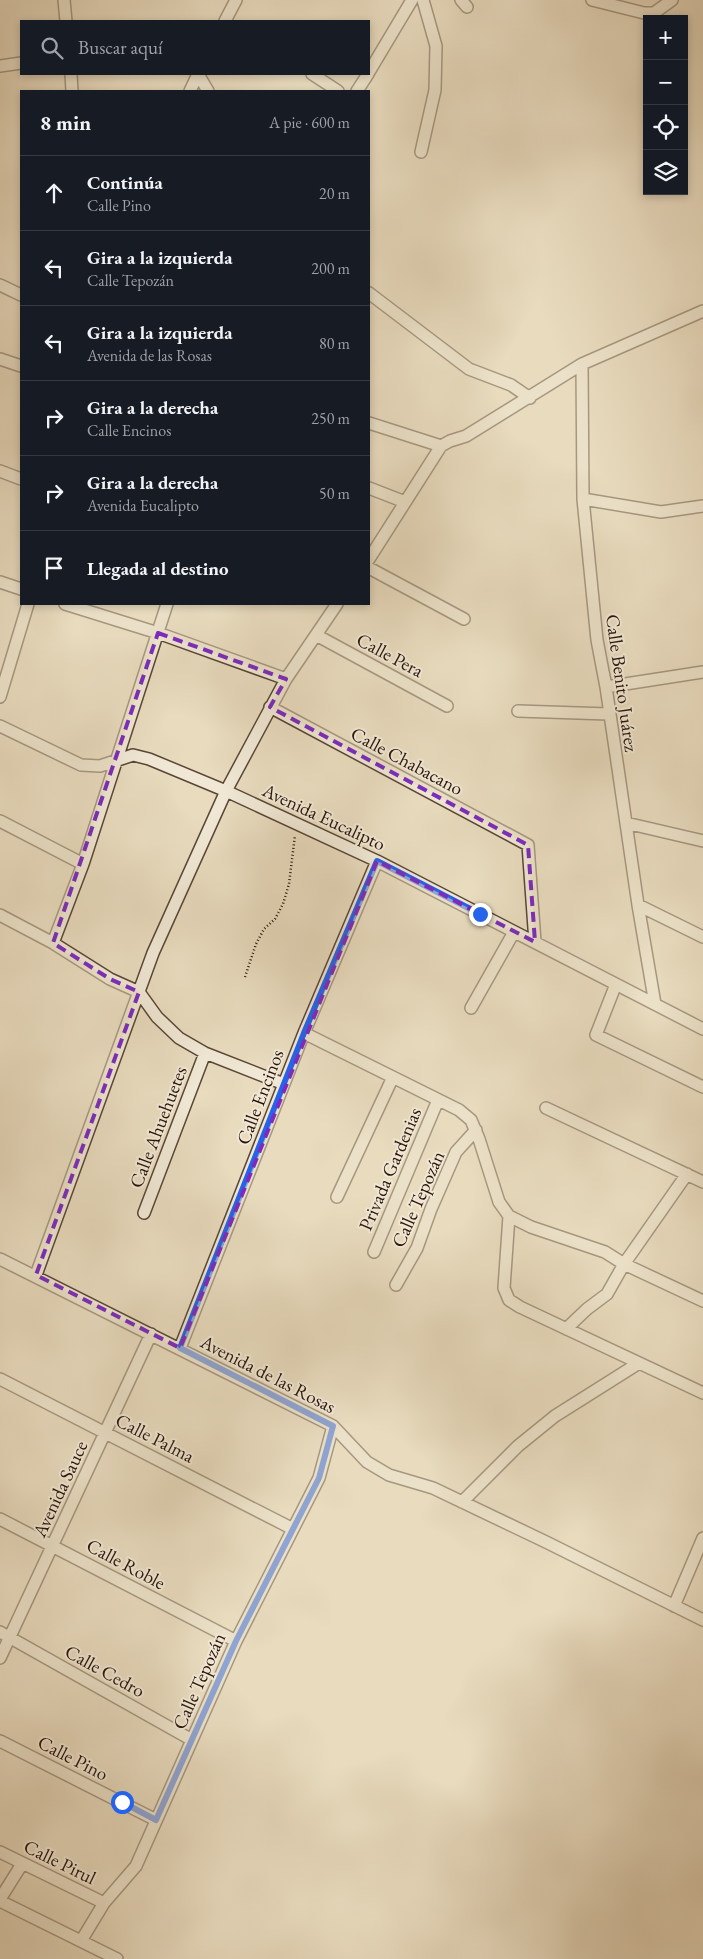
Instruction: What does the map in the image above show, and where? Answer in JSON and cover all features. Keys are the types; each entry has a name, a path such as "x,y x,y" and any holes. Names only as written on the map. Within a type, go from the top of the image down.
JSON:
{"street":[{"path":"64,0 66,20"},
{"path":"370,70 412,0"},
{"path":"421,152 435,90 436,46 423,0"},
{"path":"592,0 649,13 654,13 672,0"},
{"path":"228,20 234,1"},
{"path":"0,66 20,63"},
{"path":"70,75 72,90"},
{"path":"190,90 198,75"},
{"path":"199,75 207,90"},
{"path":"314,75 336,90"},
{"path":"358,90 367,75"},
{"path":"1,290 20,295"},
{"path":"370,294 468,369 511,385 530,398"},
{"path":"370,557 442,446 450,441 466,436 582,364 703,311"},
{"path":"0,359 20,366"},
{"name":"Calle Benito Juárez","path":"582,364 583,499 597,640 655,1004"},
{"path":"370,423 442,446"},
{"path":"0,471 20,478"},
{"path":"370,488 405,502"},
{"path":"583,499 661,512 703,506"},
{"path":"370,569 464,619"},
{"path":"0,582 20,590"},
{"path":"0,697 28,605"},
{"path":"68,605 158,633 286,679"},
{"path":"54,943 83,864 167,605"},
{"path":"36,1275 154,952 226,791 286,679 336,605"},
{"name":"Calle Pera","path":"316,636 447,706"},
{"path":"606,687 703,672"},
{"name":"Calle Chabacano","path":"270,707 528,845 535,942"},
{"path":"518,711 608,714"},
{"name":"Avenida Eucalipto","path":"0,726 81,765 100,766 133,756 150,758 377,861 703,1029"},
{"path":"0,821 83,864"},
{"path":"626,824 703,840"},
{"name":"Calle Encinos","path":"180,1348 304,1033 377,861"},
{"path":"638,905 703,936"},
{"path":"0,915 54,943 110,979 139,992 158,1017 179,1038 205,1053 284,1084"},
{"path":"471,1008 514,932"},
{"path":"616,984 596,1035 703,1087"},
{"path":"304,1033 459,1110 471,1120 476,1130 499,1202 509,1216 532,1227 606,1252 624,1264 703,1301"},
{"name":"Calle Ahuehuetes","path":"144,1213 205,1053"},
{"path":"338,1197 392,1077"},
{"name":"Privada Gardenias","path":"374,1252 438,1100"},
{"path":"546,1108 703,1182"},
{"name":"Calle Tepozán","path":"396,1285 417,1248 431,1209 456,1152 476,1130"},
{"path":"566,1328 587,1308 607,1294 624,1264 687,1174"},
{"path":"509,1216 504,1288 509,1300 703,1393"},
{"name":"Avenida de las Rosas","path":"0,1259 36,1275 333,1426 367,1462 389,1475 426,1486 462,1502 703,1620"},
{"name":"Avenida Sauce","path":"0,1658 5,1635 52,1546 151,1334"},
{"path":"462,1502 518,1446 555,1416 640,1363"},
{"name":"Calle Palma","path":"0,1379 293,1529"},
{"name":"Calle Tepozán","path":"81,1941 104,1904 136,1866 236,1641 319,1478 333,1426"},
{"name":"Calle Roble","path":"0,1519 236,1641"},
{"path":"674,1606 703,1538"},
{"name":"Calle Cedro","path":"5,1635 192,1740"},
{"name":"Calle Pino","path":"0,1741 156,1820"},
{"name":"Calle Pirul","path":"0,1852 104,1904"},
{"path":"22,1864 0,1900 117,1959"}],"path":[{"path":"245,977 256,944 264,929 275,919 287,891 296,824"}],"highlighted area":[{"path":"158,633 286,679 270,707 528,845 535,942 377,861 180,1348 36,1275 139,992 110,979 53,943"}],"route":[{"path":"122,1802 156,1820 236,1641 319,1478 333,1426 180,1348 304,1033 377,861 480,914"}]}
